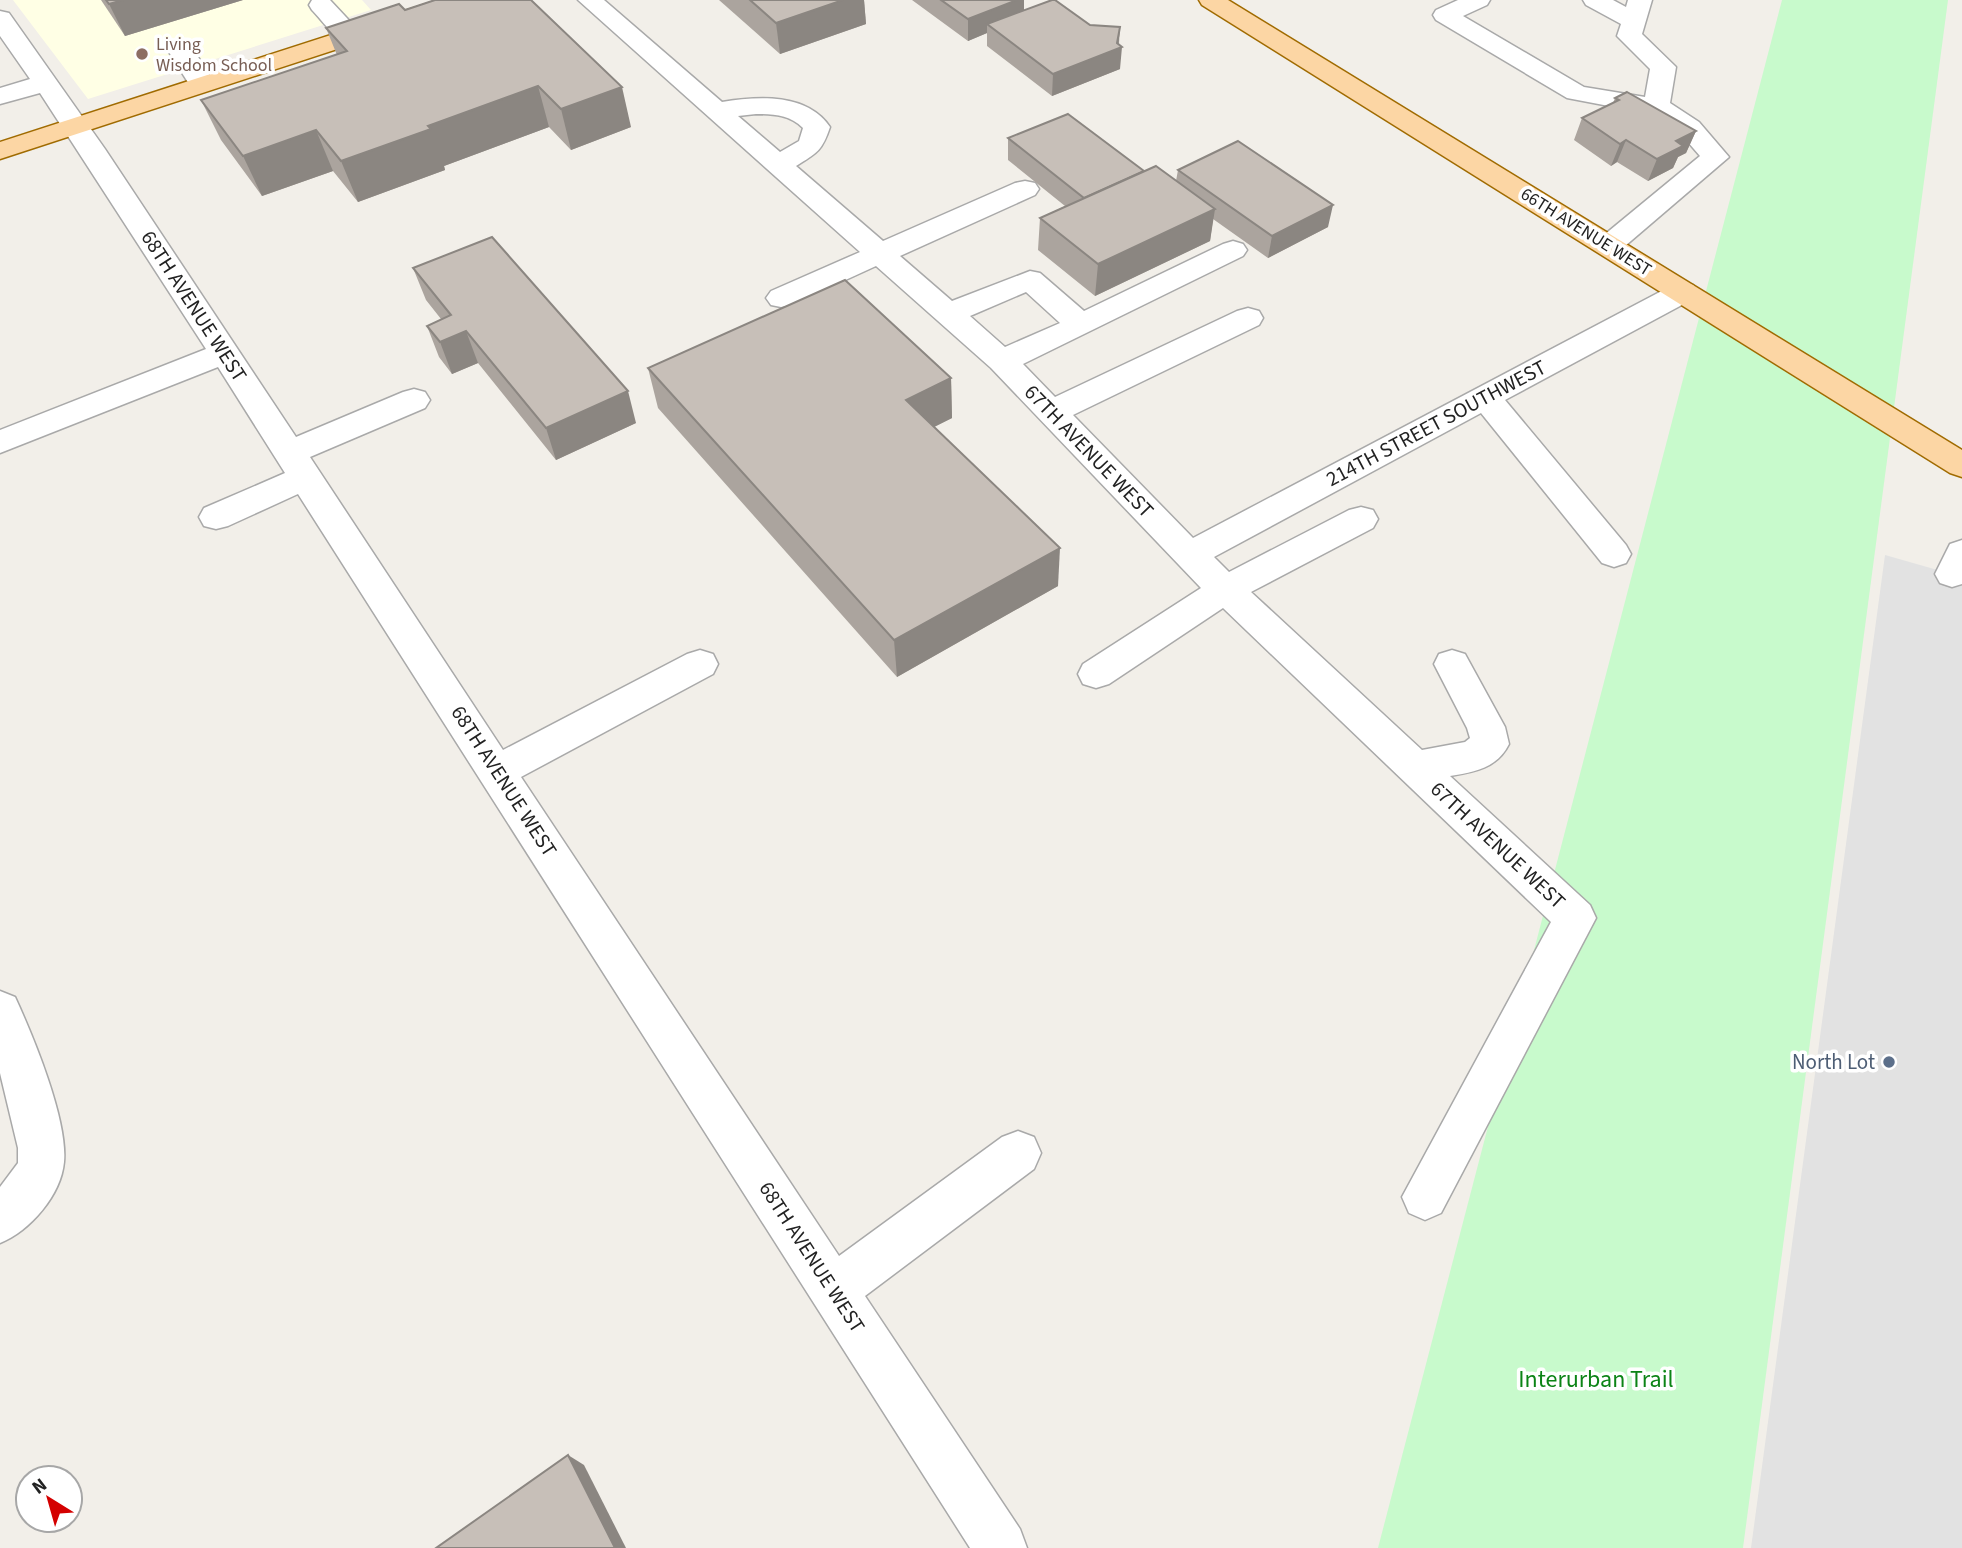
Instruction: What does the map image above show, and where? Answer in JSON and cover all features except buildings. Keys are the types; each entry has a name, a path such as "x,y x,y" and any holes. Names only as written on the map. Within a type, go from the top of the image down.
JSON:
{"main road":[{"path":"0,150 463,0"},
{"name":"66TH AVENUE WEST","path":"1211,0 1962,465"}],"street":[{"name":"67TH AVENUE WEST","path":"590,0 1002,361 1189,555 1575,918 1425,1197"},
{"path":"1478,0 1445,15 1576,93 1660,108"},
{"path":"1595,0 1637,10 1629,36 1663,67 1656,106 1690,128 1715,157 1608,246"},
{"path":"321,5 350,36"},
{"name":"68TH AVENUE WEST","path":"0,18 76,125 1001,1548"},
{"path":"180,50 202,84"},
{"path":"0,96 46,83"},
{"path":"716,111 754,105 788,110 810,117 817,127 811,145 778,165"},
{"path":"781,298 1025,189"},
{"path":"1002,361 1233,250"},
{"path":"948,314 1030,280 1081,325"},
{"name":"214TH STREET SOUTHWEST","path":"1189,555 1683,292"},
{"path":"1051,412 1248,318"},
{"path":"0,442 224,353"},
{"path":"1485,397 1614,554"},
{"path":"216,517 297,465 414,400"},
{"path":"1096,674 1226,589 1361,519"},
{"path":"498,771 700,664"},
{"path":"1416,767 1475,756 1490,744 1486,726 1452,664"},
{"path":"0,1012 31,1106 40,1144 41,1165 10,1212 0,1220"},
{"path":"834,1290 1018,1153"}],"shaded area":[{"name":"Living Wisdom School","path":"13,0 362,0 371,10 88,99"},
{"name":"North Lot","path":"1885,555 1962,577 1962,1548 1751,1548"}],"green space":[{"name":"Interurban Trail","path":"1782,0 1948,0 1743,1548 1378,1548"}],"place":[{"name":"Living Wisdom School","path":"142,54"},
{"name":"North Lot","path":"1889,1062"}]}
